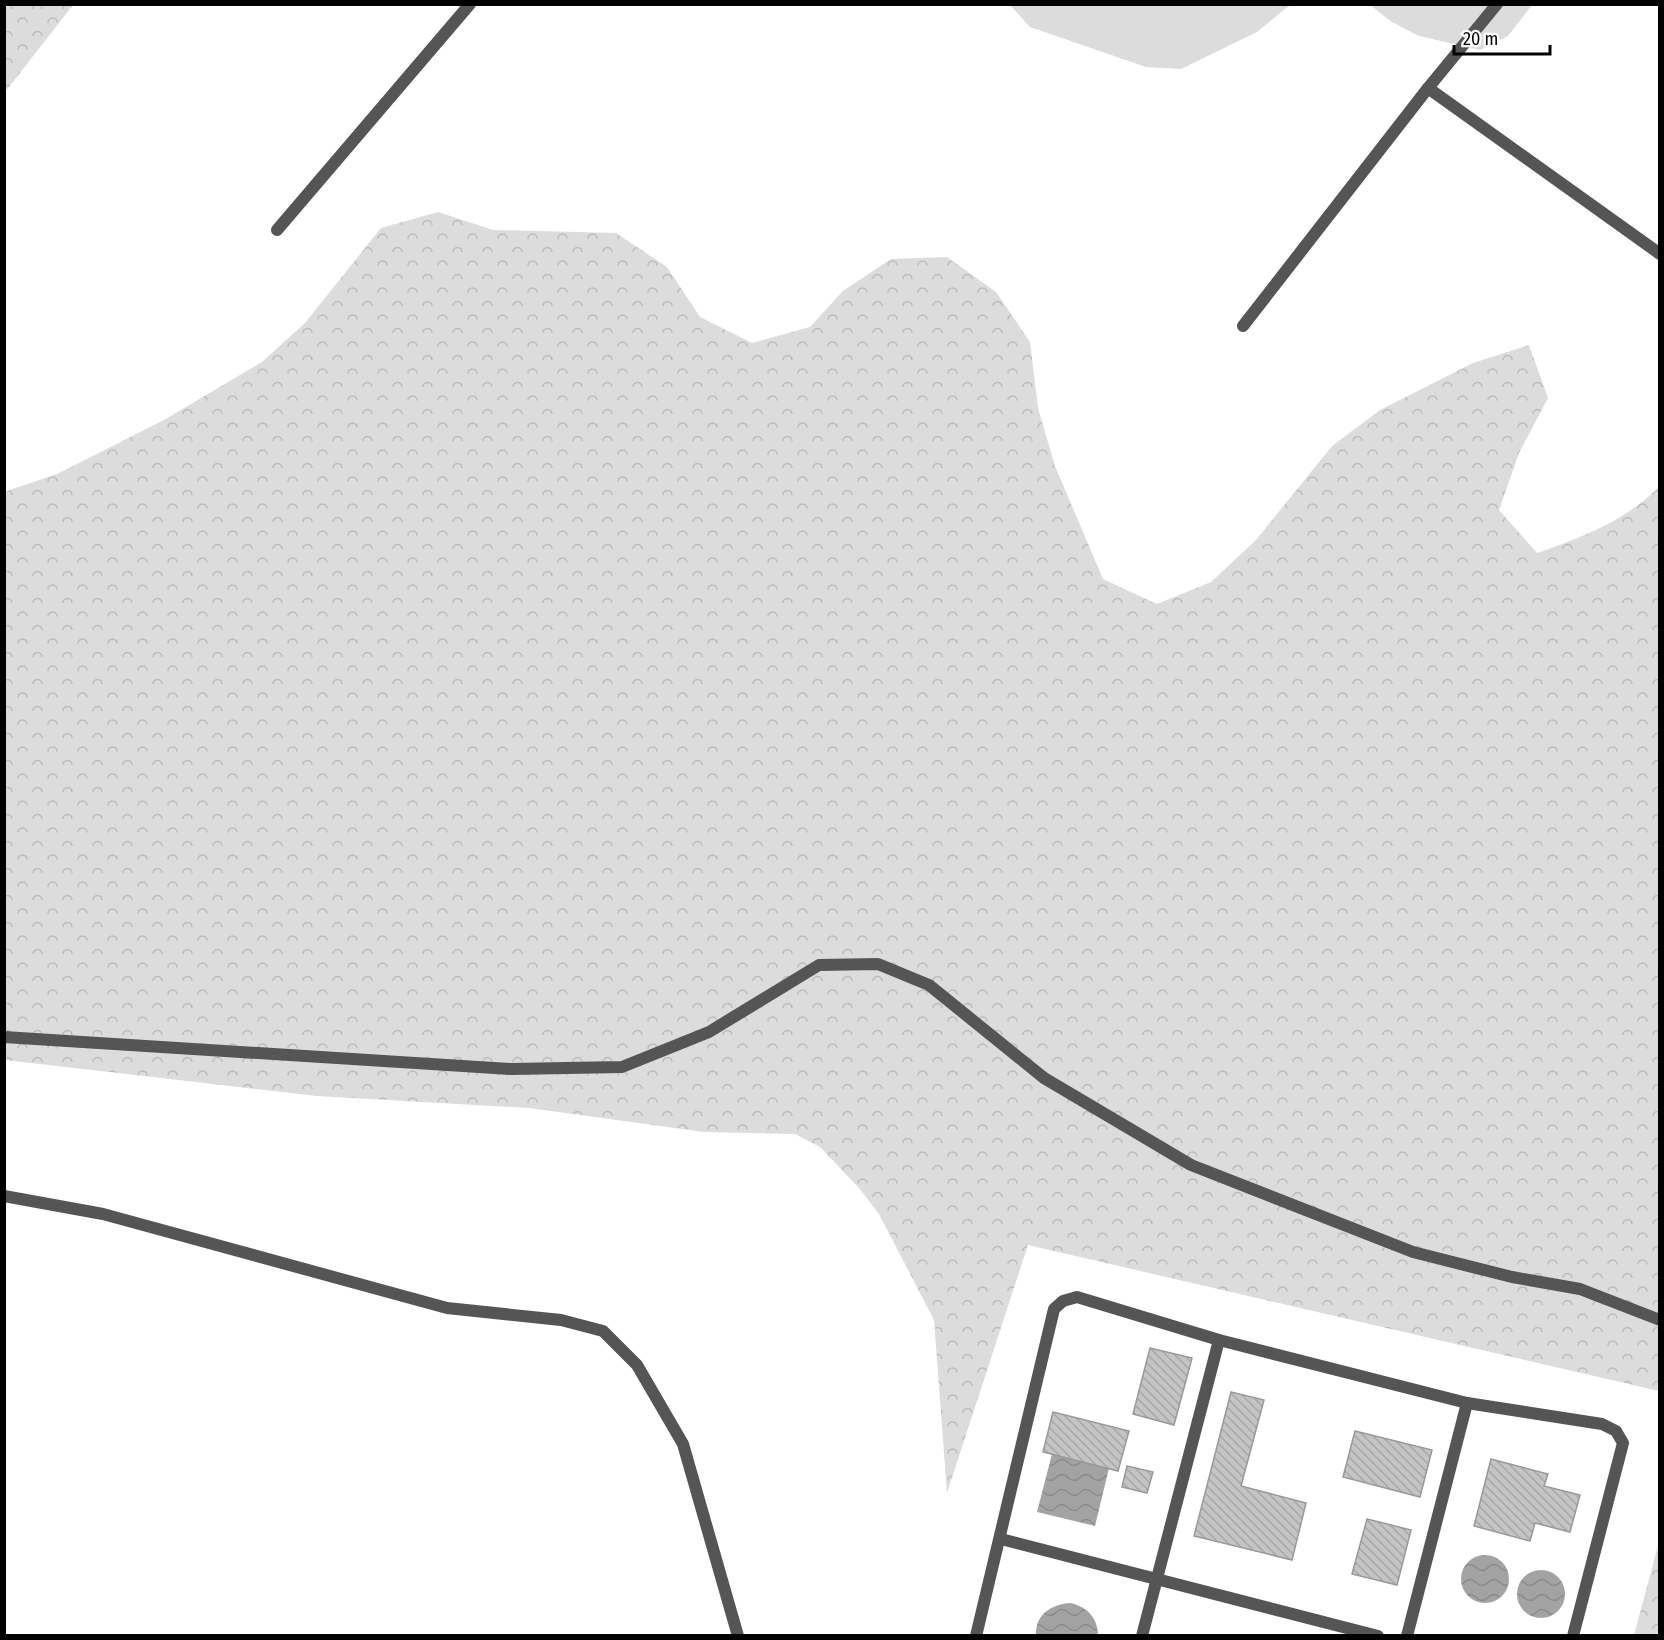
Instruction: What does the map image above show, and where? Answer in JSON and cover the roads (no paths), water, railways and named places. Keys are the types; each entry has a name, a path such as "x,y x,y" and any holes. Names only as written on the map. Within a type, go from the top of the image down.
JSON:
{"street":[{"path":"277,231 470,4"},
{"path":"1242,326 1428,88 1497,4"},
{"path":"1428,88 1659,254"},
{"path":"4,1037 511,1069 622,1067 709,1032 819,965 878,964 929,985 1044,1078 1191,1165 1413,1252 1512,1277 1580,1289 1659,1320"},
{"path":"4,1196 103,1214 447,1308 561,1320 603,1331 637,1365 683,1444 738,1635"},
{"path":"976,1635 1001,1539 1054,1309 1063,1300 1077,1297 1219,1340 1467,1403 1602,1424 1616,1431 1623,1443 1574,1635"},
{"path":"1142,1635 1219,1340"},
{"path":"1407,1635 1467,1403"},
{"path":"1001,1539 1378,1635"}],"water":[{"path":"1052,1454 1109,1468 1095,1526 1037,1512"},
{"path":"1480,1555 1490,1555 1502,1562 1509,1574 1509,1584 1502,1596 1490,1603 1480,1603 1465,1592 1461,1584 1461,1574 1472,1559"},
{"path":"1536,1570 1546,1570 1558,1577 1565,1589 1565,1599 1558,1611 1546,1618 1536,1618 1521,1607 1517,1599 1517,1589 1528,1574"},
{"path":"1071,1603 1082,1608 1094,1618 1098,1635 1036,1635 1038,1621 1046,1612 1057,1605"}]}
